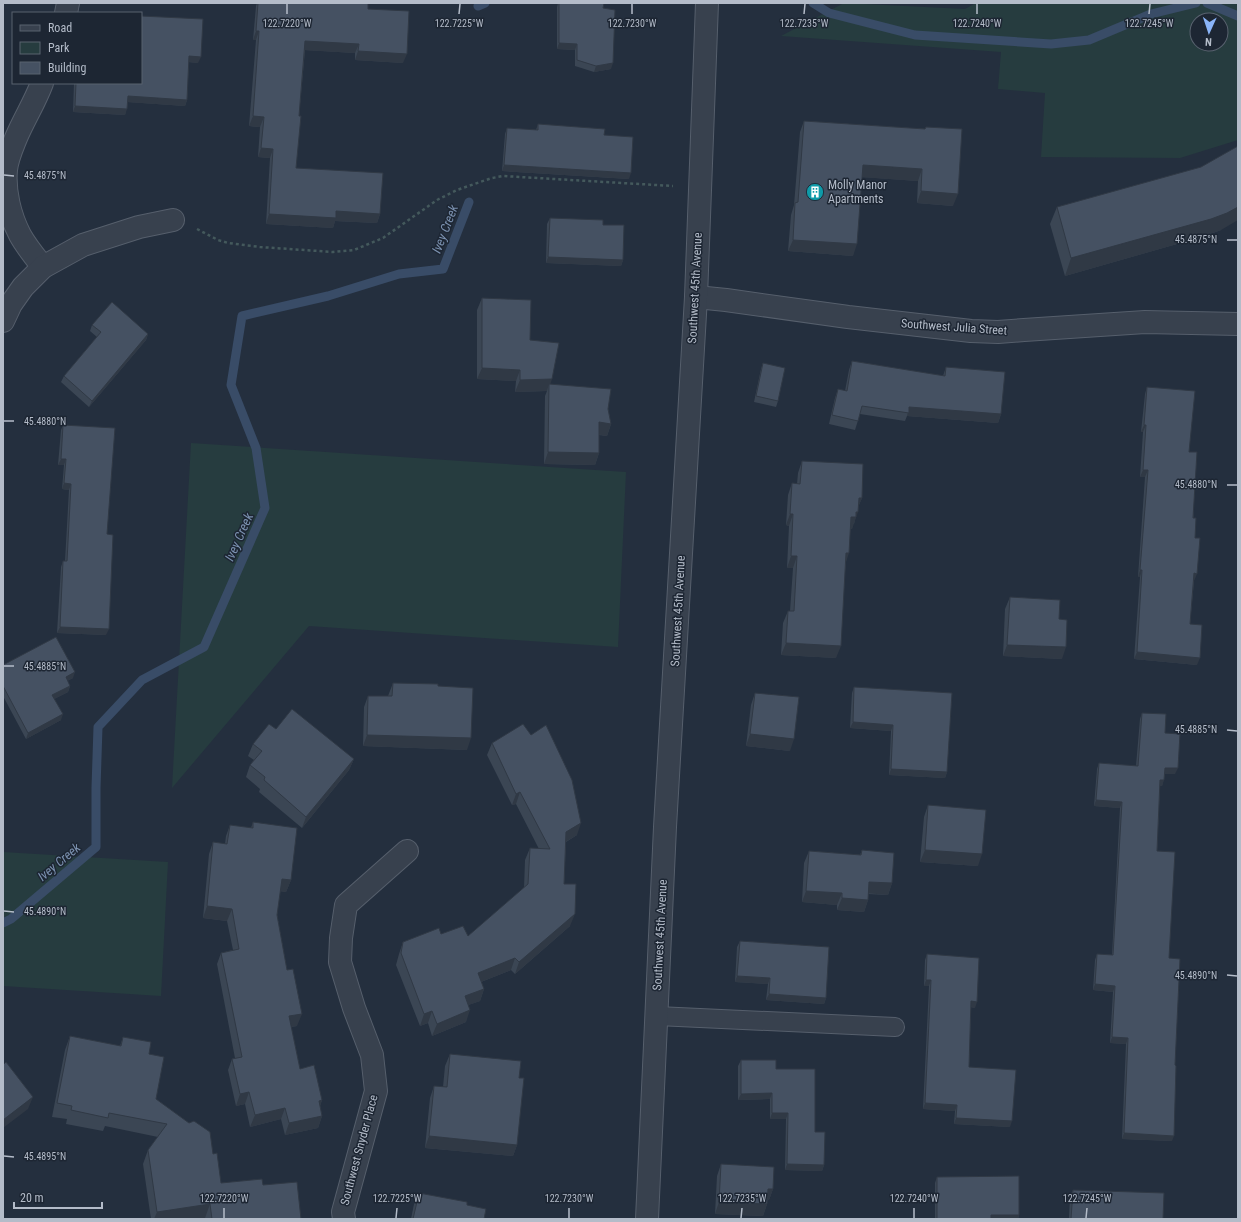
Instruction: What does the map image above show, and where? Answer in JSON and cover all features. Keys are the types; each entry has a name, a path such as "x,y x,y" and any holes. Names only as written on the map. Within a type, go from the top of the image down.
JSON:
{"street":[{"name":"Southwest 45th Avenue","path":"647,1219 666,827 696,297 707,3"},
{"path":"42,84 16,139 6,169 5,180 14,223 42,267"},
{"path":"3,321 11,304 23,287 42,267 83,245 139,227 173,220"},
{"name":"Southwest Julia Street","path":"696,297 971,331 998,332 1144,322 1238,324"},
{"name":"Southwest Snyder Place","path":"344,1219 343,1212 376,1091 372,1055 354,1008 340,962 341,938 346,904 407,851"}],"lane":[{"path":"657,1016 895,1028"}],"path":[{"path":"173,220 186,223 218,240 228,243 260,247 333,252 345,251 365,246 383,238 437,200 457,190 492,178 503,176 700,187"}],"green space":[{"path":"844,3 965,9 976,3 1238,3 1238,140 1180,158 1041,157 1045,93 998,89 1001,52 781,36"},
{"path":"191,443 626,472 618,647 309,626 172,788"},
{"path":"3,852 168,862 161,996 3,986"}],"building":[{"path":"258,3 368,3 368,9 409,11 407,54 358,51 359,44 305,41 299,116 301,116 296,168 383,173 380,214 336,211 336,218 269,214 273,149 261,148 264,117 253,116 259,31 256,31"},
{"path":"559,3 604,3 603,8 615,10 613,63 596,66 577,60 577,44 559,43"},
{"path":"142,16 203,19 201,57 189,56 187,100 128,96 127,109 75,106 76,84 142,84"},
{"name":"Molly Manor Apartments","path":"804,121 925,129 926,127 962,129 958,194 921,191 922,169 863,165 857,244 793,240 795,203 798,202"},
{"path":"538,124 605,129 604,135 633,137 631,173 504,165 507,128 538,130"},
{"path":"1238,146 1238,207 1211,219 1071,258 1057,207 1201,167"},
{"path":"550,218 603,220 603,225 624,225 623,260 548,257"},
{"path":"482,298 531,300 530,340 559,343 552,379 520,380 520,370 482,368"},
{"path":"112,302 148,334 92,401 64,376 101,332 92,325"},
{"path":"852,361 945,376 946,367 1005,372 1001,414 909,407 909,413 862,406 858,421 832,415 838,389 847,391"},
{"path":"763,363 785,368 778,401 756,396"},
{"path":"549,384 611,389 608,409 611,424 599,422 599,453 548,452"},
{"path":"1147,387 1195,391 1189,452 1197,452 1193,518 1196,518 1195,538 1200,538 1197,574 1194,573 1190,624 1202,625 1200,658 1137,652 1142,570 1140,570 1148,470 1143,470"},
{"path":"63,425 115,428 107,534 113,535 109,629 60,627 63,561 67,561 71,484 64,483 66,459 61,459"},
{"path":"802,461 863,464 862,498 859,498 856,517 851,517 849,553 846,553 841,646 786,643 788,611 794,611 797,556 791,556 793,514 790,514 792,483 800,484"},
{"path":"1010,597 1060,600 1059,619 1067,620 1066,647 1007,645"},
{"path":"56,637 75,672 66,677 70,686 52,695 63,714 28,733 3,686 3,665"},
{"path":"393,683 438,684 438,686 473,688 471,738 367,735 368,696 392,696"},
{"path":"854,687 952,693 947,772 891,769 893,725 853,722"},
{"path":"755,693 799,697 794,739 750,734"},
{"path":"292,709 354,759 306,817 264,780 265,777 250,765 262,751 253,744 269,724 276,729"},
{"path":"1142,713 1166,714 1165,733 1180,734 1178,768 1165,768 1164,780 1160,780 1157,851 1175,852 1169,958 1180,959 1175,1065 1174,1136 1124,1133 1128,1038 1112,1037 1115,986 1095,984 1097,954 1113,955 1122,802 1096,800 1099,763 1138,766"},
{"path":"523,724 531,735 546,725 572,780 581,823 566,832 564,884 576,884 575,914 519,962 515,958 478,973 484,989 465,996 470,1010 437,1024 432,1011 424,1014 401,953 403,942 439,928 441,934 463,926 468,936 528,884 530,848 550,849 520,792 516,794 492,743"},
{"path":"928,805 986,810 982,854 925,850"},
{"path":"253,822 297,828 291,880 282,879 277,915 287,970 293,969 302,1014 289,1016 300,1069 314,1065 322,1100 319,1101 322,1116 289,1123 285,1108 255,1115 249,1092 240,1094 232,1059 242,1057 221,953 239,949 232,909 207,906 213,842 227,844 230,825 253,828"},
{"path":"862,850 894,853 892,883 869,882 868,900 842,898 842,893 806,891 809,851 861,855"},
{"path":"740,941 829,947 826,998 769,994 770,978 737,976"},
{"path":"927,954 979,958 977,1002 971,1001 969,1067 1016,1070 1012,1121 956,1118 957,1105 925,1103 931,980 926,980"},
{"path":"70,1036 121,1046 123,1037 151,1042 149,1054 164,1057 156,1099 189,1123 194,1121 210,1132 213,1154 217,1153 221,1183 262,1179 263,1185 297,1182 301,1219 212,1219 210,1204 157,1212 148,1150 167,1124 109,1113 108,1118 71,1110 72,1106 57,1103"},
{"path":"450,1054 521,1061 519,1078 524,1078 517,1145 429,1136 434,1086 447,1087"},
{"path":"741,1060 776,1060 776,1069 815,1069 815,1132 825,1132 824,1165 787,1164 788,1113 772,1113 772,1093 741,1094"},
{"path":"6,1062 33,1097 3,1120 3,1065"},
{"path":"721,1164 774,1167 773,1189 768,1189 767,1204 719,1202"},
{"path":"1019,1176 1019,1215 991,1215 991,1219 937,1219 937,1177"},
{"path":"1073,1190 1164,1193 1163,1219 1071,1219"},
{"path":"419,1193 467,1202 467,1205 486,1209 484,1219 413,1219"}],"waterway":[{"name":"Ivey Creek","path":"478,6 485,3"},
{"path":"813,3 829,13 915,35 1051,44 1089,40 1151,14 1196,3"},
{"path":"1207,3 1238,16"},
{"name":"Ivey Creek","path":"3,923 11,919 96,847 98,727 142,680 204,647 265,508 256,448 231,385 242,316 328,296 399,274 443,269 469,202"}],"place":[{"name":"Molly Manor Apartments","path":"815,192"}]}
